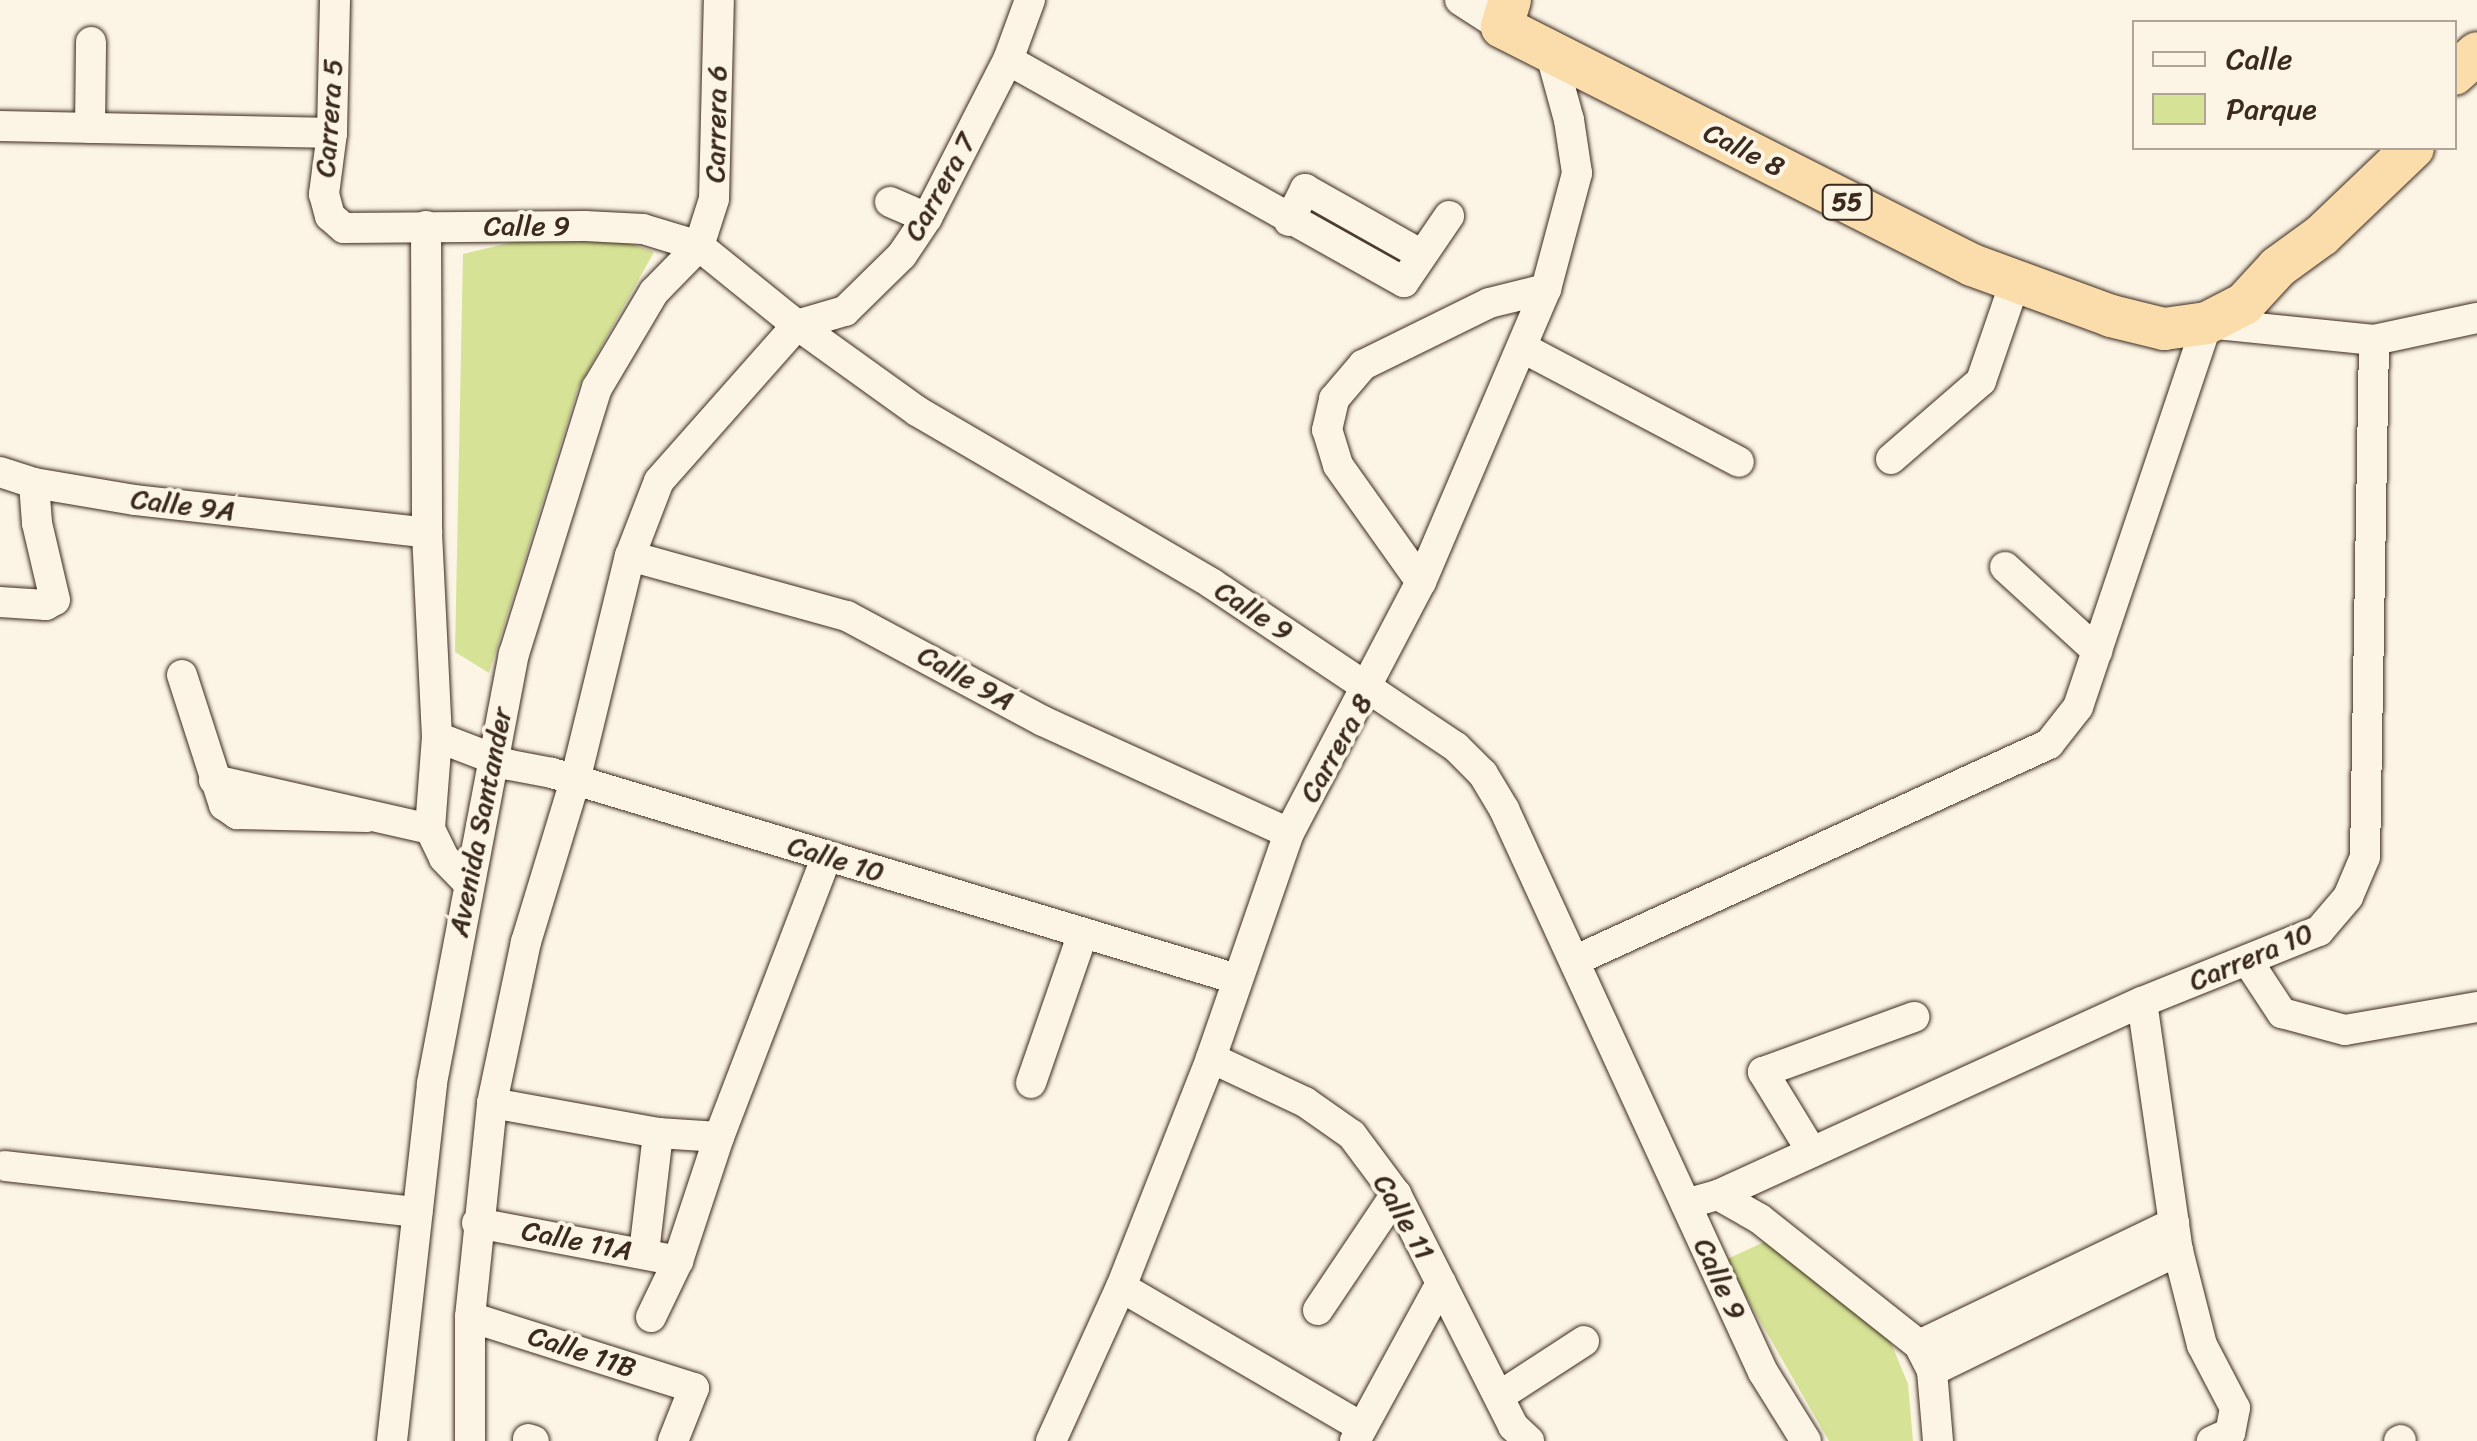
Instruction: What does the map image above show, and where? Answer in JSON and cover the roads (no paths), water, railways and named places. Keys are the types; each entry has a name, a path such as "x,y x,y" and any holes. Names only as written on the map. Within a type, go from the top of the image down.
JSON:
{"highway":[{"name":"Calle 8","path":"1506,14 1550,51 1972,266 2164,329 2207,324"},
{"path":"2457,71 2477,52"},
{"path":"2457,104 2477,86"},
{"name":"55","path":"2278,267 2303,221 2377,150"},
{"name":"55","path":"2207,324 2244,304 2278,267 2322,235 2411,150"}],"street":[{"name":"Carrera 5","path":"335,0 332,133 324,194 330,216 344,228"},
{"name":"Carrera 6","path":"700,246 714,200 719,0"},
{"name":"Carrera 7","path":"787,317 845,311 902,256 909,211 1008,60 1030,0"},
{"name":"Calle 8","path":"1460,0 1506,14"},
{"path":"90,128 91,42"},
{"name":"Carrera 8","path":"1056,1439 1211,1058 1289,833 1421,582 1546,289 1578,173 1570,120 1550,51"},
{"path":"1008,60 1404,282 1449,216"},
{"path":"0,126 332,133"},
{"path":"426,226 427,533 437,737 430,829 444,858 469,884"},
{"name":"Calle 9","path":"344,228 643,229 700,246 787,317 917,411 1212,582 1456,746 1483,774 1576,960 1763,1372 1806,1441"},
{"name":"Avenida Santander","path":"392,1441 435,1065 469,884 502,762 514,654 596,388 654,292 700,246"},
{"path":"1891,458 1981,381 2015,282"},
{"path":"1421,582 1338,465 1328,430 1334,399 1363,365 1489,303 1546,289"},
{"path":"470,1441 470,1317 492,1103 564,777 630,556 658,480 787,317"},
{"path":"1576,960 2049,744 2078,707 2207,324 2374,340 2477,318"},
{"name":"Carrera 10","path":"1686,1204 1718,1195 2142,1002 2319,932 2348,897 2366,857 2374,340"},
{"path":"1523,348 1739,462"},
{"name":"Calle 9A","path":"0,472 34,483 135,500 427,533"},
{"path":"0,602 46,605 56,600 37,523 34,483"},
{"name":"Calle 9A","path":"630,556 847,616 1043,721 1289,833"},
{"path":"2005,568 2096,651"},
{"path":"182,675 214,780 224,805 237,814 367,816 430,829"},
{"name":"Calle 10","path":"437,737 502,762 564,777 1237,979"},
{"path":"651,1317 678,1262 719,1137 826,856"},
{"path":"1032,1084 1083,933"},
{"path":"2247,960 2282,1013 2345,1030 2477,1007"},
{"path":"2142,1002 2176,1237 2202,1344 2234,1408 2221,1437"},
{"path":"1812,1152 1763,1072 1914,1017"},
{"name":"Calle 11","path":"1211,1058 1305,1102 1352,1136 1396,1194 1500,1395 1516,1436"},
{"path":"492,1103 658,1133 719,1137"},
{"path":"644,1254 658,1133"},
{"path":"5,1166 417,1212"},
{"path":"1318,1310 1396,1194"},
{"path":"1718,1195 1760,1219 1925,1358 1938,1441"},
{"name":"Calle 11A","path":"477,1222 678,1262"},
{"path":"1925,1358 2176,1237"},
{"path":"1121,1287 1359,1434 1441,1283"},
{"name":"Calle 11B","path":"470,1317 694,1388 673,1441"},
{"path":"1500,1395 1584,1341"}]}
